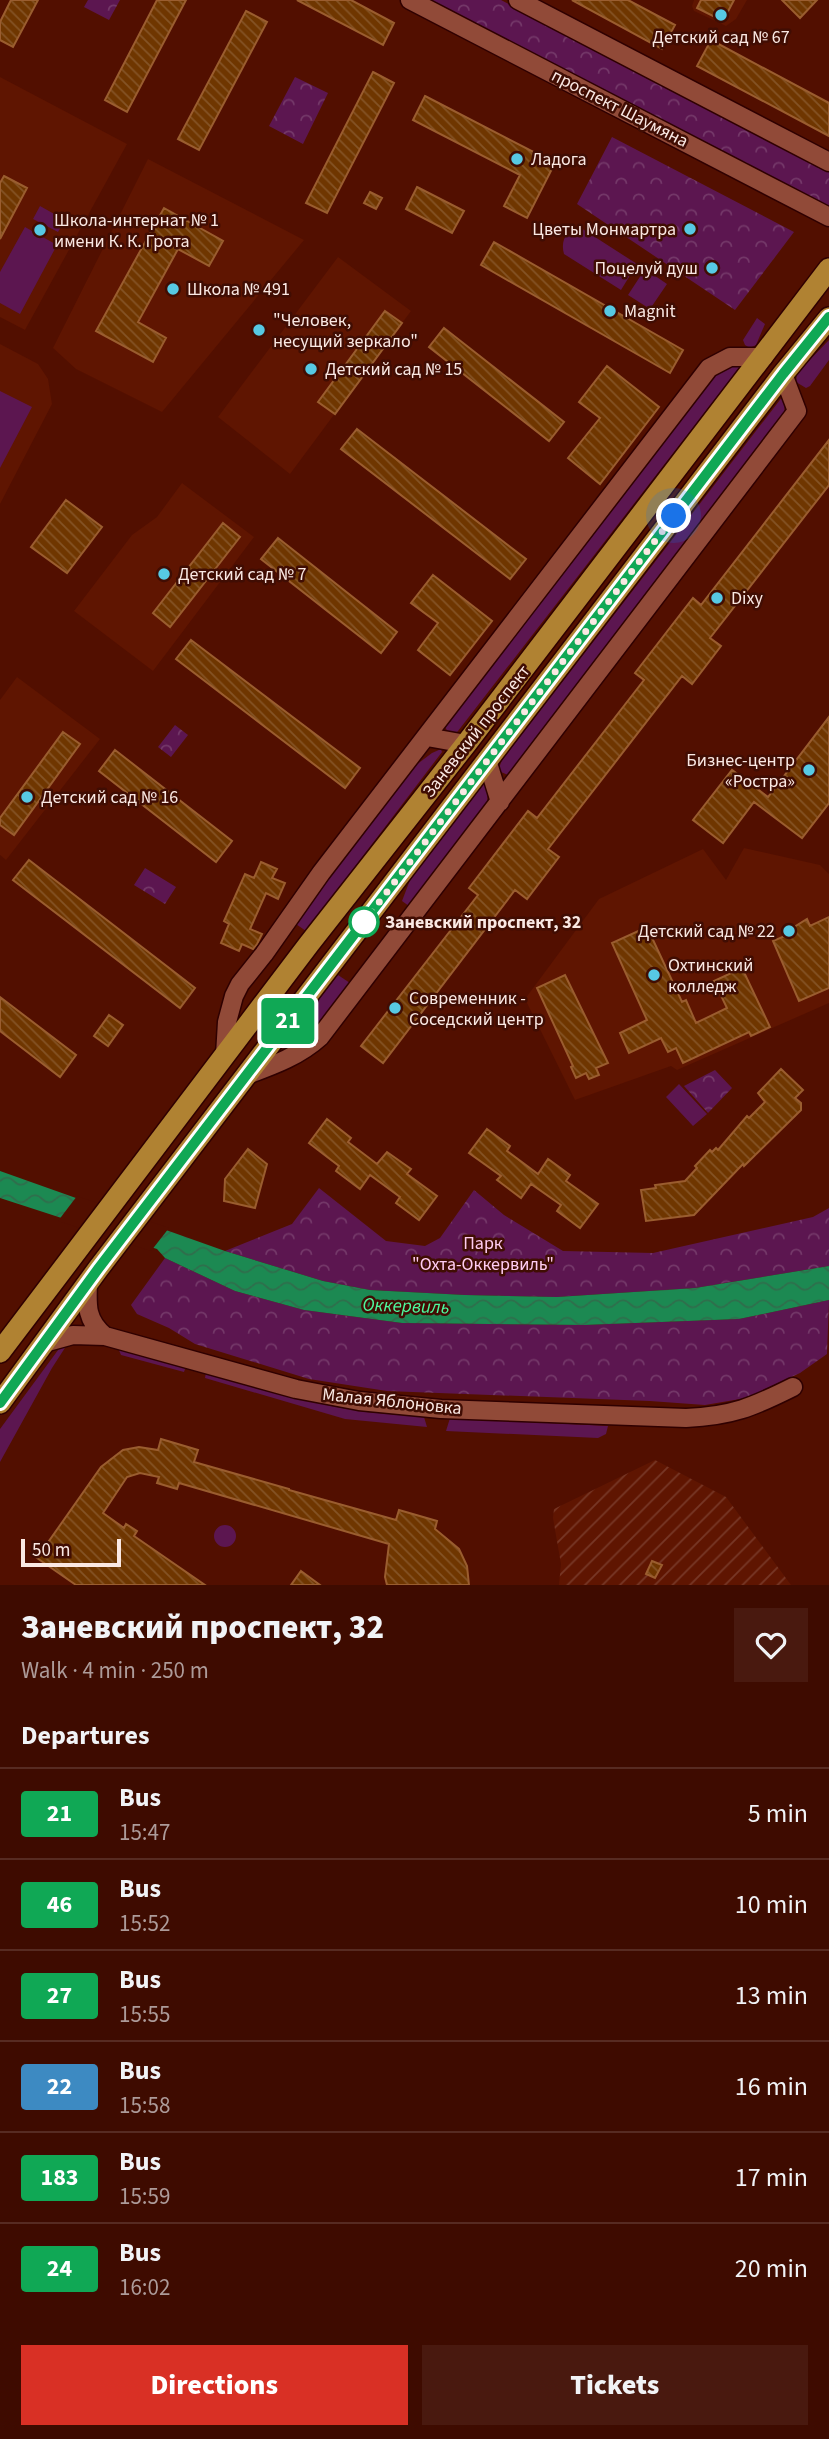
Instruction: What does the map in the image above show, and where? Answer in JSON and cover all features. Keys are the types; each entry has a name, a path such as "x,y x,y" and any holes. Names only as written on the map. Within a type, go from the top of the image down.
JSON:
{"main road":[{"name":"Заневский проспект","path":"0,1353 68,1260 829,270"},
{"name":"Заневский проспект","path":"93,1276 783,374 829,318"},
{"path":"0,1403 93,1276"}],"street":[{"name":"проспект Шаумяна","path":"410,0 829,217"},
{"path":"518,0 829,162"},
{"path":"225,1055 227,1022 240,984 321,873 709,369 730,357 764,357"},
{"path":"247,1075 286,1060 307,1049 320,1037 500,802 797,411 783,374"},
{"path":"427,737 466,744"},
{"path":"487,760 500,802"},
{"path":"93,1276 89,1316 96,1329 105,1336"},
{"name":"Малая Яблоновка","path":"44,1343 74,1335 105,1336 296,1389 359,1401 441,1409 686,1418 737,1412 793,1387"}],"shaded area":[{"name":"Детский сад № 67","path":"694,0 747,0 736,19 726,26 694,11"},
{"name":"Школа-интернат № 1 имени К. К. Грота","path":"0,77 127,144 25,330 0,317"},
{"name":"Школа № 491","path":"148,159 304,240 162,412 76,369 53,348"},
{"name":"Детский сад № 15","path":"338,257 411,311 290,474 218,417"},
{"path":"0,344 38,364 48,379 52,404 0,504"},
{"name":"Детский сад № 7","path":"182,483 254,537 153,671 74,611 132,535 157,517"},
{"name":"Детский сад № 16","path":"17,677 100,739 6,860 0,855 0,700"},
{"name":"Охтинский колледж","path":"744,848 820,865 829,874 829,1003 677,1070 671,1066 575,1100 525,999 599,899 703,849 726,880"},
{"path":"655,1460 726,1497 791,1585 559,1585 561,1564 553,1518 554,1509"}],"green space":[{"path":"88,0 120,0 109,20 84,7"},
{"path":"430,0 501,0 829,171 829,208"},
{"path":"295,77 328,93 303,144 269,126"},
{"path":"612,137 794,232 735,310 577,204"},
{"path":"40,206 65,220 58,232 33,219"},
{"path":"25,227 57,245 20,314 0,303 0,272"},
{"path":"581,228 637,264 621,290 564,254 566,236"},
{"path":"645,269 667,284 650,309 628,295"},
{"path":"757,318 765,324 756,345 750,348 743,340"},
{"path":"829,340 829,360 810,386 806,388 796,382 797,374"},
{"path":"739,363 739,368 458,731 449,734 445,727 718,371"},
{"path":"0,391 32,407 0,468"},
{"path":"783,396 784,417 512,773 508,775 501,772 499,768 502,760"},
{"path":"175,725 188,735 171,757 158,747"},
{"path":"441,749 442,752 306,931 293,922 416,765"},
{"path":"485,782 488,785 487,804 409,906 402,901 410,880"},
{"path":"145,868 176,887 165,904 134,885"},
{"path":"338,975 350,983 309,1037 302,1043 284,1049 283,1046"},
{"path":"715,1070 732,1088 708,1113 684,1086"},
{"path":"679,1084 707,1114 693,1126 666,1097"},
{"name":"Парк \"Охта-Оккервиль\"","path":"319,1188 386,1241 425,1246 440,1238 474,1190 504,1215 563,1251 653,1253 813,1217 829,1208 829,1266 695,1288 557,1297 465,1295 370,1290 323,1281 225,1251 292,1224"},
{"path":"165,1258 235,1291 304,1310 402,1323 584,1325 739,1319 829,1300 827,1354 800,1373 746,1398 705,1405 387,1391 309,1379 195,1344 169,1328 137,1314 131,1305"},
{"path":"70,1340 0,1462 0,1429 61,1346"},
{"path":"118,1348 186,1366 184,1372 121,1355"},
{"path":"206,1372 331,1406 424,1417 427,1427 345,1419 205,1378"},
{"path":"450,1418 608,1426 606,1434 598,1438 446,1431"},
{"path":"225,1525 233,1528 236,1536 233,1544 225,1547 217,1544 214,1536 217,1528"}],"water":[{"name":"Оккервиль","path":"0,1171 225,1251 323,1281 370,1290 557,1297 695,1288 829,1266 829,1300 739,1319 584,1325 402,1323 304,1310 235,1291 165,1258 157,1249 0,1198"}],"pier":[{"path":"77,1196 169,1228 151,1251 58,1221"}],"building":[{"path":"11,0 38,0 13,47 0,40 0,22"},
{"path":"157,0 186,0 127,112 105,100"},
{"path":"297,0 351,0 394,23 383,45"},
{"path":"572,0 628,0 675,25 662,49"},
{"path":"701,0 734,0 723,21 697,8"},
{"path":"782,0 817,0 800,18"},
{"path":"246,11 267,22 199,150 178,139"},
{"path":"711,40 829,103 829,136 697,66"},
{"path":"373,72 394,83 327,213 306,203"},
{"name":"Ладога","path":"425,96 555,163 527,218 504,206 520,175 413,120"},
{"path":"4,176 27,188 0,239 0,183"},
{"path":"417,187 464,211 452,233 406,209"},
{"path":"370,192 382,198 376,209 364,203"},
{"path":"164,208 223,241 209,266 178,249 138,322 166,338 153,362 96,331"},
{"path":"494,242 683,350 670,373 481,265"},
{"path":"385,311 402,323 335,414 318,402"},
{"path":"444,328 564,422 549,441 429,347"},
{"path":"607,366 659,407 600,484 568,458 600,418 579,402"},
{"path":"357,429 526,559 510,579 341,449"},
{"path":"829,440 829,485 710,638 721,646 692,684 682,676 548,849 559,857 527,899 515,890 383,1063 361,1046 478,895 469,888 528,811 537,818 644,680 635,673 693,598 701,605"},
{"path":"66,500 102,527 67,573 31,547"},
{"path":"223,523 240,537 170,627 153,613"},
{"path":"278,538 397,632 381,653 261,559"},
{"path":"433,575 492,621 450,675 418,650 438,623 411,603"},
{"path":"191,640 360,768 345,788 176,659"},
{"name":"Бизнес-центр «Ростра»","path":"829,717 829,803 802,838 754,802 723,843 693,820 732,770 768,797"},
{"path":"63,732 80,744 14,835 0,825 0,818"},
{"path":"115,750 232,841 216,862 99,771"},
{"path":"29,860 195,988 180,1008 13,880"},
{"path":"261,862 277,869 272,878 285,883 278,899 266,893 250,929 262,934 257,944 253,949 242,944 239,951 221,943 229,924 224,921 245,874 254,878"},
{"path":"829,917 829,988 799,1001 773,941 792,933 791,929 807,919 810,926"},
{"path":"647,927 682,1002 686,1000 696,1023 727,1008 714,981 742,968 770,1027 751,1036 749,1032 683,1063 676,1048 668,1052 661,1038 629,1053 620,1033 647,1020 612,943"},
{"path":"565,975 608,1063 596,1068 599,1075 589,1079 586,1073 576,1078 537,988"},
{"path":"0,997 76,1055 60,1077 0,1031"},
{"path":"109,1015 123,1025 108,1046 94,1036"},
{"path":"781,1069 803,1090 795,1098 801,1103 801,1110 694,1215 646,1221 641,1190 685,1181 710,1150 718,1150 747,1116 749,1118 765,1102 758,1093"},
{"path":"327,1119 351,1138 348,1142 377,1164 387,1152 411,1169 407,1174 437,1196 419,1220 396,1203 400,1197 370,1175 360,1189 336,1171 339,1166 309,1143"},
{"path":"487,1129 510,1146 507,1151 538,1174 548,1159 570,1175 566,1181 598,1204 580,1228 557,1211 561,1205 531,1184 521,1198 497,1180 501,1176 469,1153"},
{"path":"248,1149 267,1164 255,1208 224,1201 225,1179"},
{"path":"161,1439 198,1450 194,1462 396,1520 399,1510 437,1521 435,1529 459,1549 467,1566 469,1585 387,1585 385,1577 389,1544 179,1483 177,1489 157,1483 159,1477 140,1473 127,1477 103,1513 124,1528 126,1524 137,1531 134,1536 205,1585 76,1585 37,1558 101,1467 123,1450 139,1447 158,1450"},
{"path":"652,1561 662,1565 655,1578 646,1574"},
{"path":"301,1571 320,1585 291,1585"}],"bus line":[{"name":"21","path":"0,1403 98,1269 829,317"}],"place":[{"name":"Детский сад № 67","path":"721,15"},
{"name":"Ладога","path":"517,159"},
{"name":"Цветы Монмартра","path":"690,229"},
{"name":"Школа-интернат № 1 имени К. К. Грота","path":"40,230"},
{"name":"Поцелуй душ","path":"712,268"},
{"name":"Школа № 491","path":"173,289"},
{"name":"Magnit","path":"610,311"},
{"name":"\"Человек, несущий зеркало\"","path":"259,330"},
{"name":"Детский сад № 15","path":"311,369"},
{"name":"Детский сад № 7","path":"164,574"},
{"name":"Dixy","path":"717,598"},
{"name":"Бизнес-центр «Ростра»","path":"809,770"},
{"name":"Детский сад № 16","path":"27,797"},
{"name":"Заневский проспект, 32","path":"364,922"},
{"name":"Детский сад № 22","path":"789,931"},
{"name":"Охтинский колледж","path":"654,975"},
{"name":"Современник - Соседский центр","path":"395,1008"}],"route":[{"path":"364,922 674,516"}]}
